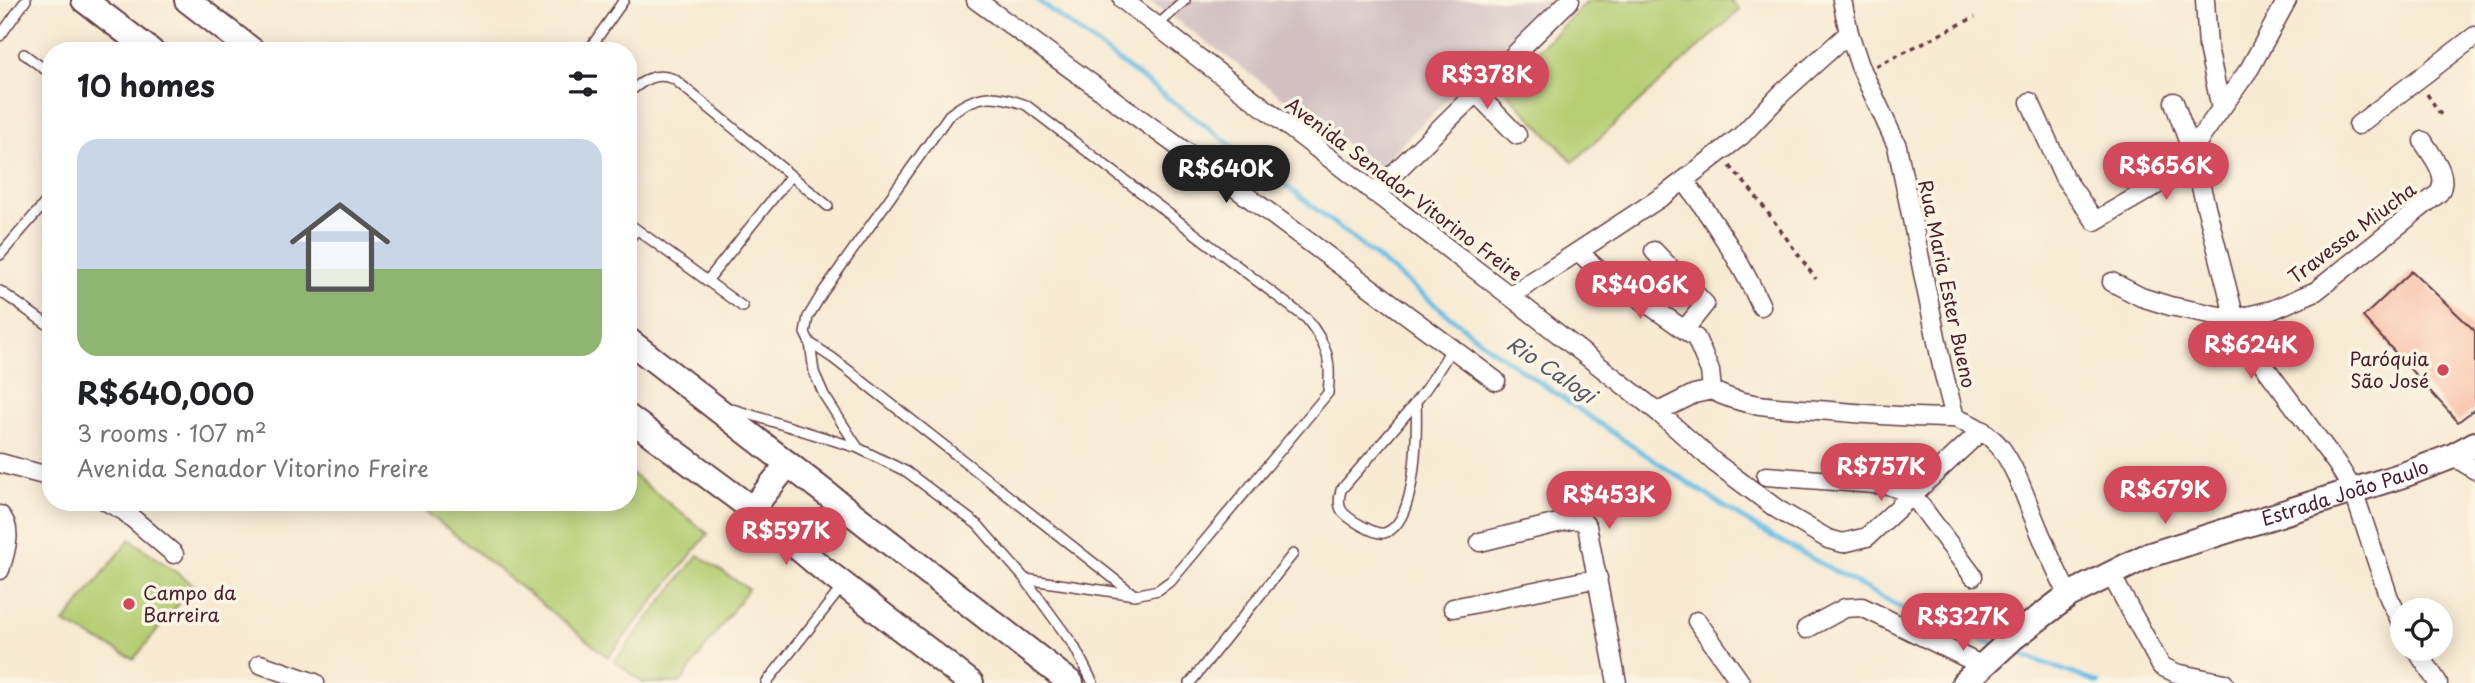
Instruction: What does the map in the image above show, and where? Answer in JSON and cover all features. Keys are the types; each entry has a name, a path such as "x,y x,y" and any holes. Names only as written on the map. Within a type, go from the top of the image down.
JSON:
{"main road":[{"path":"84,0 138,42"},
{"path":"187,0 241,42"},
{"path":"637,347 1071,683"},
{"path":"637,424 752,509 844,585 971,683"},
{"name":"Estrada João Paulo","path":"1964,683 2014,637 2069,596 2110,573 2147,556 2453,456 2475,444"},
{"path":"752,509 788,464"}],"street":[{"path":"976,0 1270,213 1496,382"},
{"name":"Avenida Senador Vitorino Freire","path":"1123,0 1510,296 1658,412 1714,462 1777,509 1828,539 1843,543 1854,542 1867,537 1912,494"},
{"path":"1374,193 1570,0"},
{"name":"Rua Maria Ester Bueno","path":"1842,0 1849,33 1863,72 1897,146 1955,418 1982,430 2000,448 2011,465 2052,565 2069,596"},
{"path":"2205,0 2207,47 2221,109"},
{"path":"2030,102 2064,177 2095,221 2174,175 2250,68 2287,0"},
{"path":"1510,296 1579,252 1719,153 1849,33"},
{"path":"2358,125 2475,36"},
{"path":"1477,94 1517,135"},
{"path":"2174,103 2192,152 2235,319 2244,339 2337,464 2353,490 2390,600"},
{"name":"Travessa Miucha","path":"2112,282 2141,297 2170,306 2235,319 2272,310 2316,291 2439,193 2444,185 2443,176 2423,141"},
{"path":"1684,180 1723,234 1748,276 1761,306"},
{"path":"1654,251 1705,304 1685,329"},
{"path":"1579,252 1595,267 1696,338 1710,371 1712,390"},
{"path":"1658,412 1694,394 1712,390 1728,399 1756,405 1912,418 1955,418"},
{"path":"1912,494 1982,430"},
{"path":"2453,456 2475,470"},
{"path":"0,463 42,475"},
{"path":"1766,476 1888,485 1912,494 1973,576"},
{"path":"124,511 174,554"},
{"path":"0,515 6,522 8,535 0,570"},
{"path":"1480,542 1574,519 1582,521 1590,533 1617,683"},
{"path":"2110,573 2161,666 2176,673 2224,683"},
{"path":"1453,608 1598,578"},
{"path":"1806,629 1845,608 1862,607 1988,662"},
{"path":"1696,621 1741,683"},
{"path":"2424,661 2438,683"},
{"path":"260,664 315,683"}],"lane":[{"path":"0,36 26,0"},
{"path":"594,42 624,0"},
{"path":"1158,25 1185,0"},
{"path":"24,54 42,67"},
{"path":"637,86 657,75 674,79 828,206"},
{"path":"858,448 824,396 814,372 805,325 823,292 949,115 965,102 981,97 1003,97 1026,105 1307,318 1321,337 1331,369 1328,393 1172,580 1158,590 1135,595 1025,579"},
{"path":"707,281 790,177"},
{"path":"0,255 42,206"},
{"path":"637,231 743,307"},
{"path":"0,290 3,295 42,321"},
{"path":"810,343 1135,595"},
{"path":"1416,401 1416,457 1404,513 1391,529 1384,533 1374,533 1343,513 1339,505 1341,490 1416,401 1440,370 1451,349"},
{"path":"706,400 858,448 907,472 978,525 1025,579 1074,646 1093,683"},
{"path":"1190,683 1293,554"},
{"path":"765,683 844,585"}],"path":[{"path":"1863,72 1975,16"},
{"path":"2417,80 2444,118"},
{"path":"1719,153 1755,195 1816,279"}],"shaded area":[{"path":"1149,0 1550,0 1378,167"}],"green space":[{"path":"1589,0 1730,0 1740,10 1573,162 1501,86"},
{"path":"637,478 708,534 608,657 425,511 637,511"},
{"name":"Campo da Barreira","path":"130,539 194,585 134,659 64,623"},
{"path":"698,555 748,589 680,683 643,683 615,661"}],"building":[{"name":"Paróquia São José","path":"2412,271 2475,331 2475,409 2458,422 2363,317"}],"waterway":[{"name":"Rio Calogi","path":"1037,0 1306,201 1488,347 1631,445 1757,528 1905,610 1996,645"},
{"name":"Rio Calogi","path":"2009,650 2098,683"}],"place":[{"name":"Paróquia São José","path":"2443,370"},
{"name":"Campo da Barreira","path":"129,604"}]}
